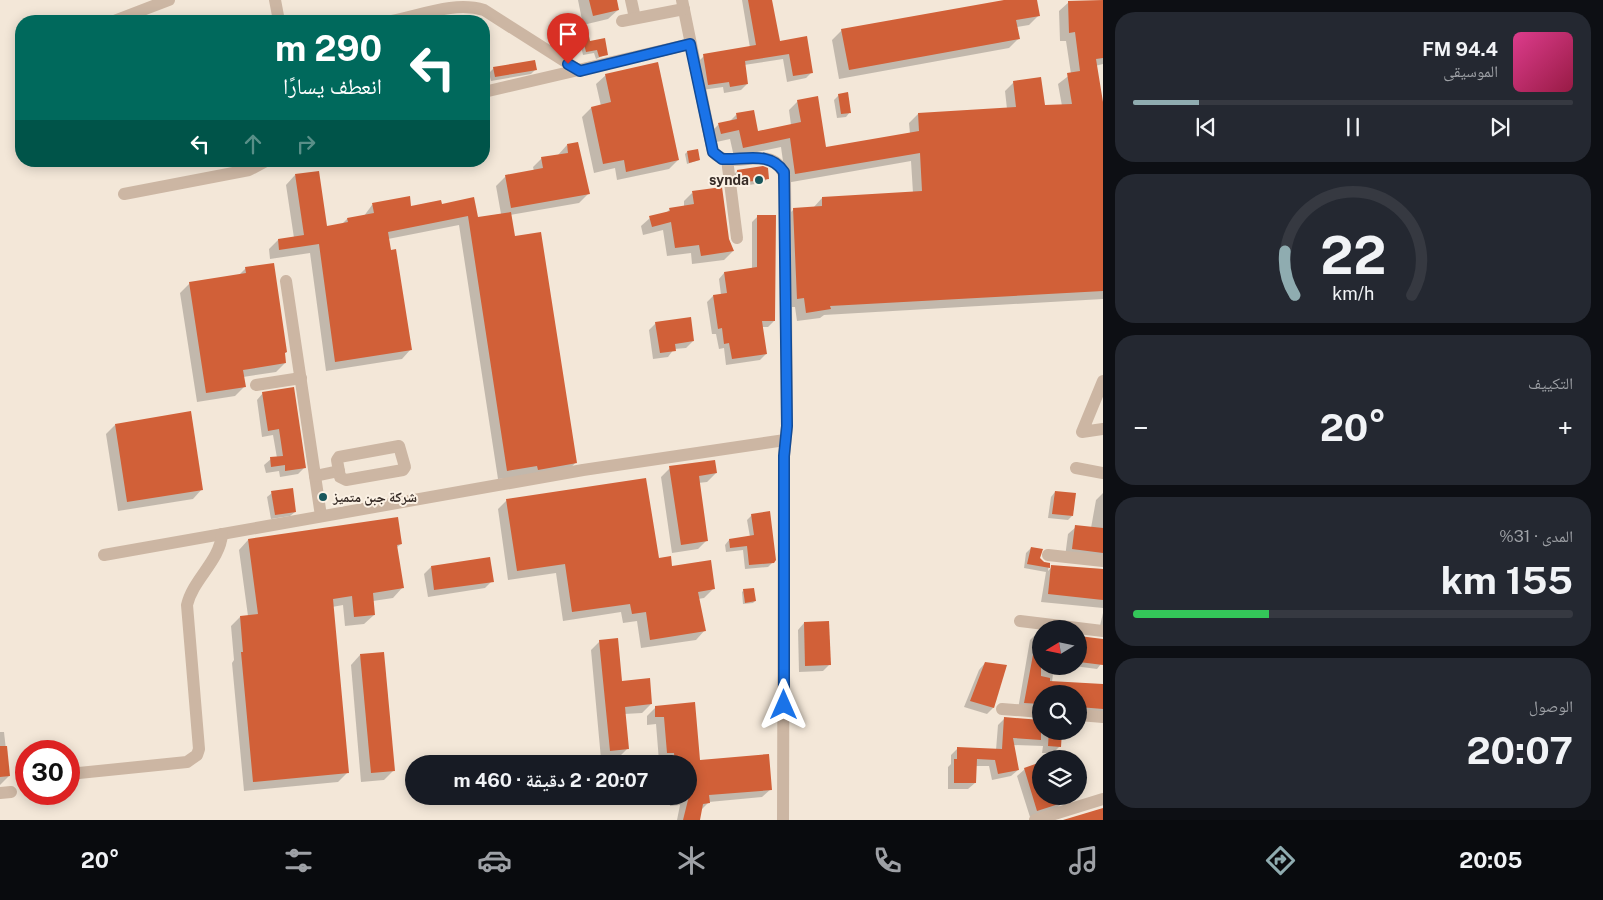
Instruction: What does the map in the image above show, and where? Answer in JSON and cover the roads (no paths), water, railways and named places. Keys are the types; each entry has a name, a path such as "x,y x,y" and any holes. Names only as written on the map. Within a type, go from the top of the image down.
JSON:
{"street":[{"path":"130,15 169,0"},
{"path":"275,0 279,15"},
{"path":"631,0 635,18"},
{"path":"658,0 661,13"},
{"path":"622,21 661,13 683,4 711,147 717,156 727,159 766,158 773,160 780,165 786,178 783,820"},
{"path":"418,15 458,6 484,10 580,71"},
{"path":"490,91 690,44"},
{"path":"727,159 737,238"},
{"path":"124,194 249,170 255,167"},
{"path":"286,281 321,516"},
{"path":"256,385 301,378"},
{"path":"1103,381 1082,432 1103,430"},
{"path":"104,555 583,470 785,440"},
{"path":"398,446 401,448 404,467 401,471 346,480 340,476 339,471 337,460 340,456 398,446"},
{"path":"1076,468 1103,473"},
{"path":"315,476 339,471"},
{"path":"80,773 187,762 197,755 199,749 187,605 221,545 222,534"},
{"path":"1048,554 1103,561"},
{"path":"1020,621 1103,631"},
{"path":"1002,709 1032,711"},
{"path":"1087,716 1103,717"},
{"path":"1035,820 1103,799"}],"place":[{"name":"synda","path":"759,180"},
{"name":"شركة جبن متميز","path":"323,497"}]}
